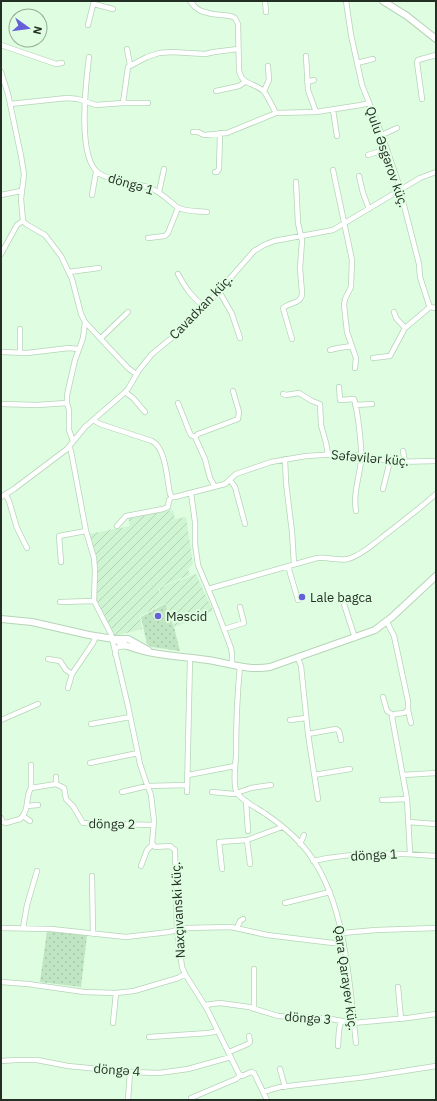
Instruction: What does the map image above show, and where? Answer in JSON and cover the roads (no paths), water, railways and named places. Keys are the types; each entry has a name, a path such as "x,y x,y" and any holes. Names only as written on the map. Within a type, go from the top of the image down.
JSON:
{"street":[{"path":"190,1 194,7 206,13 235,18 238,24 239,74 246,82 264,92 276,113"},
{"path":"265,1 266,12"},
{"name":"Qulu Əsgərov küç.","path":"346,1 351,35 362,85 382,135 401,190 419,264 420,277 430,307"},
{"path":"386,2 411,19 436,39"},
{"path":"88,25 94,3 113,9"},
{"path":"1,45 56,64 62,62"},
{"path":"127,49 130,65"},
{"path":"122,103 127,70 130,65 147,57 159,53 172,52 206,54 238,49"},
{"path":"422,99 417,62 418,60 436,55"},
{"path":"306,56 306,82 309,96 316,112"},
{"name":"döngə 1","path":"89,57 84,101 86,147 91,165 96,172 106,177 148,187 159,192 178,208"},
{"path":"357,63 373,59"},
{"path":"264,92 267,88 269,80 268,66"},
{"path":"1,72 10,104 24,174 21,191 23,221 45,235 62,256 69,272 81,314 85,322 128,368 136,374"},
{"path":"306,82 314,80"},
{"path":"216,91 239,86 246,82"},
{"path":"10,104 61,98 78,99 102,106 122,103 148,103"},
{"path":"193,132 198,132 204,135 231,132 276,113 316,112 369,103"},
{"path":"334,110 337,136"},
{"path":"382,135 397,128"},
{"path":"215,172 219,169 220,133"},
{"path":"368,154 387,149"},
{"path":"159,192 164,169"},
{"path":"333,170 352,260 351,287 344,305 348,332 356,358 355,368"},
{"path":"92,195 96,172"},
{"name":"Cavadxan küç.","path":"1,497 6,495 68,447 93,420 125,392 136,374 156,351 178,334 205,307 250,255 258,248 274,242 328,232 423,177 436,172"},
{"path":"359,176 370,209"},
{"path":"292,339 283,308 302,297 300,268 301,237 298,223 296,182"},
{"path":"1,195 21,191"},
{"path":"148,238 165,236 168,233 178,208 207,212"},
{"path":"1,254 17,225 23,221"},
{"path":"69,272 99,268"},
{"path":"178,274 193,297 205,307"},
{"path":"219,291 232,314 240,338"},
{"path":"373,358 390,356 405,328 430,307 436,308"},
{"path":"101,338 128,312"},
{"path":"394,312 396,318 405,328"},
{"path":"73,441 69,430 67,395 74,360 83,338 85,322"},
{"path":"20,329 20,353"},
{"path":"330,350 352,346"},
{"path":"2,352 20,353 69,348 78,349"},
{"path":"339,387 340,400 354,399 355,405 361,456 355,496 356,511"},
{"path":"195,437 198,434 238,419 239,412 232,391"},
{"path":"125,392 133,398 145,412"},
{"path":"283,394 299,392 312,401 320,404 321,425 328,454"},
{"path":"1,404 37,405 67,403"},
{"path":"178,403 189,431 195,437 205,459 210,478 215,487"},
{"path":"355,405 372,404"},
{"path":"93,420 100,424 157,444 163,459 170,494 172,497 169,500 168,507 126,516 118,526"},
{"path":"68,447 71,451 86,531 95,564 94,601 113,638 115,655 138,753 147,786 152,795 152,844 147,850 141,866"},
{"path":"403,451 405,462"},
{"name":"Səfəvilər küç.","path":"172,497 225,484 241,472 285,459 328,454 361,456 405,462 436,461"},
{"path":"285,459 294,564"},
{"path":"383,489 390,461"},
{"path":"230,480 235,487 245,524"},
{"path":"192,493 196,555 200,572 231,648 232,664"},
{"path":"208,589 317,558 352,558 415,512 436,494"},
{"path":"6,495 17,528 27,548"},
{"path":"61,562 59,536 86,531"},
{"path":"288,566 298,600"},
{"path":"1,619 32,622 96,636 113,638 152,652 240,666 265,668 298,658 375,630 387,622 436,576"},
{"path":"60,602 94,601"},
{"path":"343,601 355,638"},
{"path":"224,629 244,623 240,607"},
{"path":"387,622 394,636 404,679 411,724"},
{"path":"68,688 72,674 93,643 96,636"},
{"path":"115,655 118,647 128,643"},
{"path":"187,792 190,658"},
{"path":"298,658 301,666 308,734 318,799"},
{"path":"48,660 60,661 66,670 72,674"},
{"path":"237,793 235,766 240,666"},
{"path":"383,697 387,710 393,715 407,799 410,853"},
{"path":"1,720 38,704"},
{"path":"393,715 408,710"},
{"path":"92,724 130,717"},
{"path":"290,720 306,718"},
{"path":"308,734 336,729 339,732 341,740"},
{"path":"90,764 138,753"},
{"path":"2,821 17,820 23,816 31,788 31,765"},
{"path":"188,775 235,766"},
{"path":"314,775 350,769"},
{"path":"403,775 436,773"},
{"path":"31,788 56,784 56,777"},
{"name":"döngə 2","path":"56,784 64,788 66,799 73,806 83,823 153,825"},
{"path":"122,792 147,786 187,785"},
{"path":"212,792 230,794 251,788 271,785"},
{"name":"Qara Qarayev küç.","path":"237,793 282,827 300,844 313,862 330,892 342,933 356,1043"},
{"path":"382,800 407,799"},
{"path":"246,801 248,830"},
{"path":"27,806 38,806"},
{"path":"23,816 30,821"},
{"path":"408,822 436,824"},
{"path":"222,869 219,842 247,840 282,827"},
{"path":"300,844 304,835"},
{"path":"247,840 250,864"},
{"name":"Naxçıvanski küç.","path":"152,844 157,848 172,847 175,850 177,930 180,960 185,974 205,1005 237,1071 241,1075"},
{"name":"döngə 1","path":"313,862 331,858 394,853 436,856"},
{"path":"23,928 37,871"},
{"path":"92,876 93,934"},
{"path":"285,903 330,892"},
{"path":"237,928 240,920 243,919"},
{"path":"1,928 51,929 126,937 169,932 185,928 237,928 266,935 343,943"},
{"path":"342,933 436,928"},
{"path":"254,969 254,1009"},
{"path":"1,982 84,992 116,993 134,991 178,978 185,974"},
{"path":"398,987 402,1019"},
{"path":"114,1023 116,993"},
{"name":"döngə 3","path":"205,1005 220,1003 254,1009 278,1016 354,1023 402,1019 436,1014"},
{"path":"338,1046 341,1021"},
{"path":"149,1037 210,1033 218,1031"},
{"name":"döngə 4","path":"1,1061 37,1060 68,1066 130,1072 165,1073 212,1063 230,1055 248,1044 250,1042 249,1036"},
{"path":"263,1092 285,1087 366,1077 436,1066"},
{"path":"280,1069 285,1087"},
{"path":"128,1100 130,1072"},
{"path":"191,1098 236,1079 241,1075 251,1072 254,1073 267,1100"}],"place":[{"name":"Lale bagca","path":"302,597"},
{"name":"Məscid","path":"158,616"}]}
